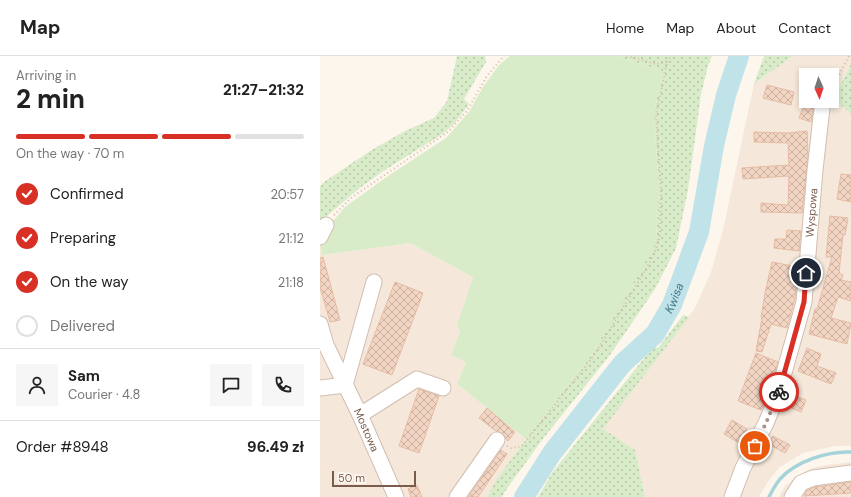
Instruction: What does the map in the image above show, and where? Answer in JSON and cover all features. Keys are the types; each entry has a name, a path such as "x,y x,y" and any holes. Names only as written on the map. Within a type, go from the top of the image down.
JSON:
{"street":[{"name":"Wyspowa","path":"732,497 743,468 766,423 778,394 804,302 815,170 822,108"},
{"path":"320,388 345,385 374,282"},
{"name":"Mostowa","path":"320,324 326,346 360,415 396,497"},
{"path":"360,415 417,379 443,388"},
{"path":"457,497 497,440"},
{"path":"792,497 801,483 813,478 851,473"}],"path":[{"path":"323,231 339,210 351,198 449,131 467,111 487,76 504,56"},
{"path":"626,56 656,64 667,62"},
{"path":"497,440 511,448 522,446 525,443 591,359 650,262 657,246 660,234 661,191 656,115 667,62 671,56"},
{"path":"839,75 849,56"}],"shaded area":[{"path":"793,56 851,56 851,64 839,87 839,68 799,68 799,108 839,108 839,103 851,114 851,446 835,446 803,453 780,467 769,480 759,497 645,497 635,450 603,429 695,308 711,272 723,230 754,84"},
{"path":"320,220 329,226 322,255 410,243 473,277 457,325 460,332 451,355 466,362 457,384 526,439 496,480 487,497 320,497"},
{"path":"851,462 851,497 779,497 785,486 805,471 819,466"}],"green space":[{"path":"457,56 485,56 486,62 464,99 469,104 455,123 444,133 361,187 321,221 320,187 324,182 370,151 405,131 434,118 447,101"},
{"path":"510,56 616,56 665,72 659,88 654,113 659,191 654,247 593,353 526,439 457,384 466,362 451,355 460,332 457,325 473,277 410,243 322,255 320,242 329,226 345,207 388,176 446,138 469,112 483,87 499,65"},
{"path":"616,56 712,56 701,94 688,190 676,248 655,289 610,355 542,440 502,497 487,497 496,480 526,439 593,353 653,247 656,238 659,191 654,113 659,88 665,72"},
{"path":"764,56 793,56 754,84"},
{"path":"851,64 851,114 839,103 839,88"},
{"path":"683,315 689,317 603,429 635,450 645,497 538,497 552,473 654,346 658,348"}],"building":[{"path":"767,85 794,92 791,105 763,98"},
{"path":"803,108 814,108 811,122 799,118"},
{"path":"807,131 808,155 802,213 761,212 761,203 788,205 789,176 743,179 742,168 789,165 788,143 754,142 754,132 788,133"},
{"path":"841,174 851,175 851,202 837,199"},
{"path":"830,216 848,218 845,235 843,235 839,273 843,275 841,280 851,282 851,301 838,297 831,318 851,323 847,344 809,334 815,309 817,309 832,257 826,257"},
{"path":"787,230 801,231 799,251 774,248 775,239 786,239"},
{"path":"323,257 340,320 330,322 320,287 320,258"},
{"path":"772,262 798,267 795,298 787,328 771,324 762,352 756,351 765,293"},
{"path":"395,282 423,293 392,375 363,364"},
{"path":"807,348 821,354 817,366 836,373 831,384 798,371"},
{"path":"756,353 778,362 761,410 738,401"},
{"path":"419,389 439,396 419,453 399,446"},
{"path":"791,394 806,400 801,412 787,406"},
{"path":"487,408 515,432 508,441 502,433 496,431 479,418"},
{"path":"732,420 747,429 739,443 724,434"},
{"path":"773,436 790,445 785,453 768,444"},
{"path":"501,450 507,454 478,497 468,497"},
{"path":"851,482 851,493 804,496 807,490 815,487"},
{"path":"417,485 422,497 411,497 408,489"}],"waterway":[{"name":"Kwisa","path":"524,497 552,453 622,364 655,334 672,305 699,232 714,146 726,95 739,56"},
{"path":"769,497 780,479 803,462 832,453 851,452"}],"way so far":[{"path":"755,446 779,392"}],"route":[{"path":"779,392 804,302 806,273"}]}
